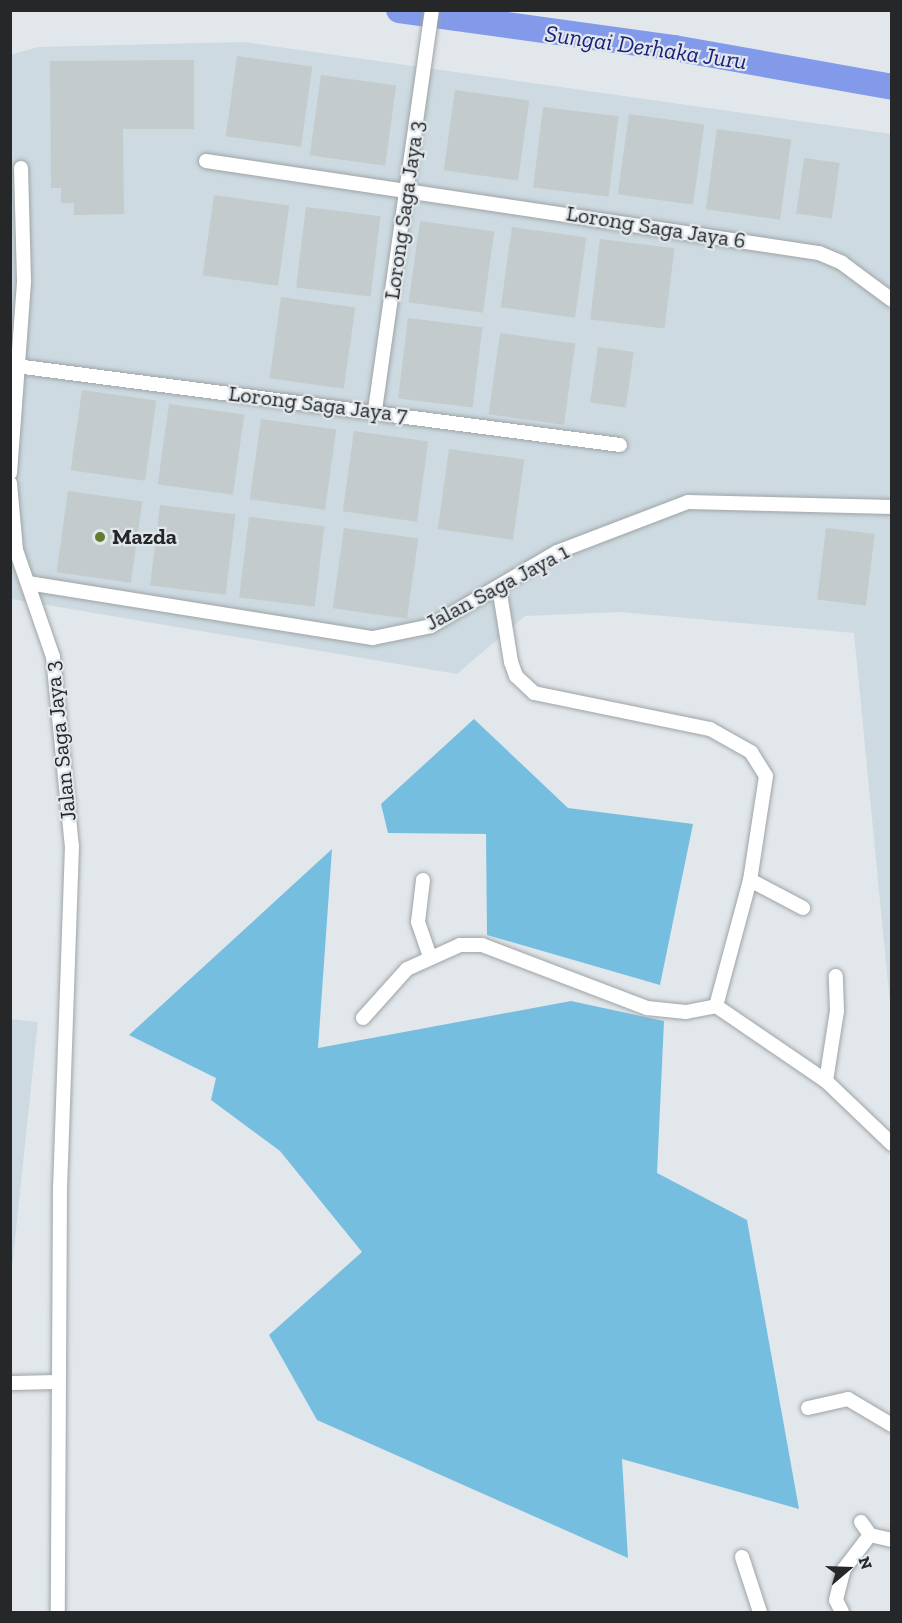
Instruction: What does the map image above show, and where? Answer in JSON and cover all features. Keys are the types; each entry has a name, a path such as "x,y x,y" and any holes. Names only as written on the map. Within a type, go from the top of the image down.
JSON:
{"street":[{"name":"Lorong Saga Jaya 3","path":"375,410 432,10"},
{"name":"Lorong Saga Jaya 6","path":"206,161 407,189 819,253 842,263 891,300"},
{"path":"10,473 24,281 21,168"},
{"name":"Lorong Saga Jaya 7","path":"16,366 375,410 620,445"},
{"name":"Jalan Saga Jaya 3","path":"10,483 16,550 53,657 71,835 65,968 58,1612"},
{"name":"Jalan Saga Jaya 1","path":"28,583 373,638 430,626 556,552 688,502 891,507"},
{"path":"499,586 511,662 516,676 534,693 710,729 751,752 766,776 750,880 716,1006"},
{"path":"423,880 418,922 430,956"},
{"path":"750,880 804,908"},
{"path":"363,1018 406,969 430,956 460,945 482,945 647,1008 686,1012 716,1006 826,1081 891,1144"},
{"path":"826,1081 836,1018 836,976"},
{"path":"10,1383 59,1382"},
{"path":"808,1408 848,1399 891,1425"},
{"path":"861,1522 870,1535 891,1540"},
{"path":"842,1612 836,1600 844,1569 870,1535"},
{"path":"742,1557 760,1612"}],"shaded area":[{"path":"244,42 891,134 891,1014 854,633 620,612 525,616 457,674 11,599 10,55 38,47"},
{"path":"474,719 568,808 693,824 660,985 487,935 486,834 388,833 381,804"},
{"path":"332,849 318,1048 571,1001 664,1021 657,1173 747,1220 799,1509 622,1459 628,1558 317,1420 269,1335 362,1252 280,1151 211,1100 216,1078 129,1035"},
{"path":"10,1019 38,1022 10,1287"}],"building":[{"path":"237,56 312,67 301,147 226,136"},
{"path":"194,60 194,129 123,129 124,214 74,215 74,203 61,203 61,188 51,188 50,61"},
{"path":"321,75 396,86 385,166 310,155"},
{"path":"455,90 529,100 518,181 444,170"},
{"path":"543,107 618,116 609,197 533,187"},
{"path":"629,114 704,125 693,205 618,194"},
{"path":"717,129 791,139 780,220 706,209"},
{"path":"804,158 840,163 832,218 796,213"},
{"path":"214,195 289,206 278,286 203,275"},
{"path":"306,207 380,216 371,297 296,287"},
{"path":"420,221 494,231 483,313 409,302"},
{"path":"512,227 586,237 575,318 501,307"},
{"path":"600,239 674,248 665,329 590,319"},
{"path":"281,297 355,307 344,389 270,378"},
{"path":"408,318 482,327 473,408 398,398"},
{"path":"500,333 575,344 564,425 489,414"},
{"path":"598,347 634,352 626,407 590,402"},
{"path":"82,390 156,400 145,481 71,470"},
{"path":"169,404 244,415 233,495 158,484"},
{"path":"261,419 336,430 325,510 250,499"},
{"path":"354,431 428,441 417,522 343,511"},
{"path":"449,449 524,460 513,540 438,529"},
{"name":"Mazda","path":"68,491 142,501 131,583 57,572"},
{"path":"160,505 235,514 226,595 150,585"},
{"path":"249,517 324,526 315,607 239,597"},
{"path":"344,528 418,538 407,619 333,608"},
{"path":"826,528 875,534 866,605 817,599"}],"waterway":[{"name":"Sungai Derhaka Juru","path":"399,10 674,48 892,87"}],"place":[{"name":"Mazda","path":"100,537"}]}
